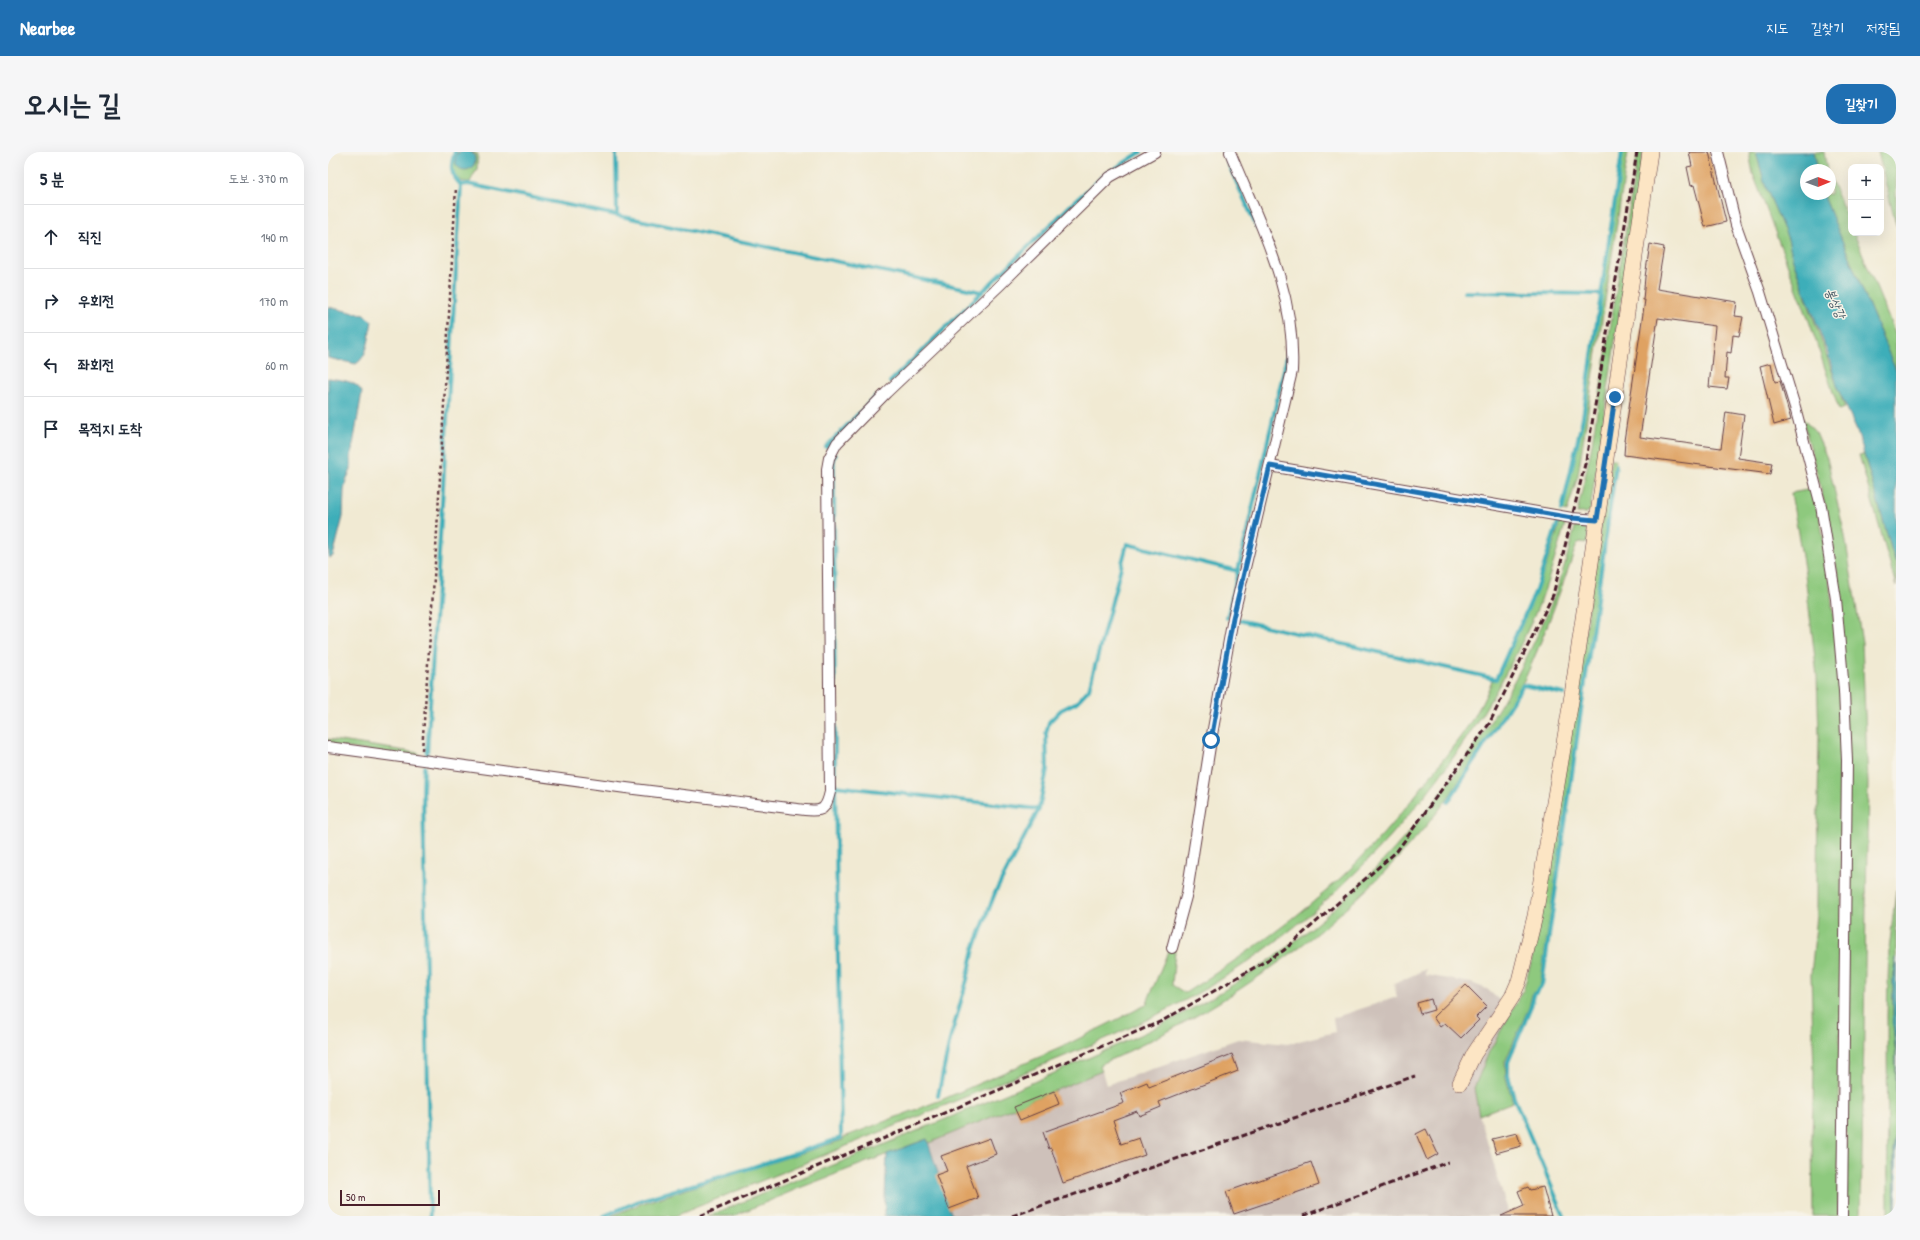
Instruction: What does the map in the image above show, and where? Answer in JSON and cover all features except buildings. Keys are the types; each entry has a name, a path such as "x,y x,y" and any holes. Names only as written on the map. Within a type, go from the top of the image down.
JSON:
{"street":[{"path":"328,747 782,808 817,812 822,809 826,805 830,792 827,469 832,450 886,393 1000,286 1110,177 1155,152"},
{"path":"1172,948 1187,893 1211,740 1233,618 1292,371 1293,347 1287,299 1272,250 1230,152"},
{"path":"1460,1083 1474,1054 1512,997 1520,980 1530,941 1572,695 1650,152"},
{"path":"1718,152 1736,225 1760,292 1810,462 1821,506 1836,599 1844,691 1846,761 1842,1216"},
{"path":"1270,466 1572,518 1597,520"}],"path":[{"path":"422,760 436,549 456,187"}],"shaded area":[{"path":"1426,969 1425,975 1471,983 1487,989 1512,1012 1481,1069 1477,1107 1509,1216 952,1216 929,1143 1102,1071 1106,1085 1238,1039 1287,1044 1335,1032 1333,1018 1397,997 1394,984"}],"green space":[{"path":"472,152 478,154 477,169 470,182 458,180 455,177 452,169 456,155 469,169 475,164 475,155"},
{"path":"1622,152 1628,152 1578,475 1567,512 1563,511 1584,417"},
{"path":"1638,152 1643,152 1590,511 1585,513 1577,513 1591,450"},
{"path":"1749,152 1756,152 1766,188 1788,239 1793,260 1845,408 1839,410 1809,321 1753,174"},
{"path":"1814,152 1824,152 1826,164 1817,164"},
{"path":"1878,152 1896,152 1896,226 1884,177 1884,164 1881,164"},
{"path":"1836,191 1848,219 1848,236 1855,236 1896,336 1896,371 1825,200 1836,200"},
{"path":"1802,418 1816,433 1827,458 1845,536 1862,643 1868,783 1861,1216 1846,1216 1847,1057 1840,592 1824,504"},
{"path":"1864,454 1896,565 1896,586 1859,455"},
{"path":"1611,459 1616,460 1540,986 1532,994 1529,1007 1505,1062 1506,1078 1513,1102 1479,1115 1474,1088 1489,1052 1523,991 1531,963 1553,848"},
{"path":"1812,489 1819,513 1827,560 1837,649 1843,764 1838,1216 1813,1216 1812,1138 1814,1072 1811,975 1817,915 1819,735 1817,676 1805,574 1791,493"},
{"path":"1561,519 1566,521 1541,600 1515,657 1484,712 1448,764 1409,814 1367,861 1321,905 1272,945 1194,996 1140,1023 1084,1048 878,1133 675,1216 611,1216 643,1203 843,1140 844,1137 941,1100 1060,1048 1146,1005 1169,949 1175,951 1172,985 1185,993 1274,932 1325,892 1356,863 1412,800 1468,725 1482,703 1492,680 1496,680 1514,641 1540,581"},
{"path":"1576,524 1585,528 1588,532 1587,543 1580,542 1577,544 1542,638 1518,691 1439,810 1404,851 1367,889 1327,925 1285,958 1241,989 1195,1017 1148,1042 1099,1065 1102,1071 929,1143 927,1139 797,1189 734,1216 708,1216 918,1131 1043,1078 1152,1029 1216,995 1271,959 1323,918 1372,873 1417,823 1458,770 1495,714 1527,656 1554,597"},
{"path":"328,739 419,753 418,758 328,745"},
{"path":"1896,890 1896,957 1893,974 1893,1024 1896,1057 1896,1128 1894,1144 1895,1216 1888,1216 1887,1016 1889,950"}],"water":[{"path":"465,150 472,153 475,160 472,167 465,170 458,167 455,160 458,153"},
{"name":"봉상강","path":"1756,152 1814,152 1817,164 1800,164 1800,200 1825,200 1896,371 1896,565 1857,430 1838,389 1828,354 1793,260 1788,239 1766,188"},
{"path":"328,307 364,315 372,321 366,351 364,356 356,364 328,358"},
{"path":"328,378 352,383 362,392 351,457 351,470 346,480 344,491 343,517 333,556 329,558"},
{"path":"1896,957 1896,1057 1893,1024 1893,974"},
{"path":"1896,1128 1896,1216 1895,1216 1894,1144"},
{"path":"927,1139 952,1216 884,1216 887,1154"}],"waterway":[{"path":"455,152 452,162 452,170 457,181 461,185"},
{"path":"616,152 617,215"},
{"path":"890,382 1075,201 1105,175 1141,152"},
{"path":"1223,152 1257,228"},
{"path":"1562,510 1583,417 1622,152"},
{"path":"427,755 461,185 468,184 982,292"},
{"path":"1465,292 1601,294"},
{"path":"938,1096 950,1040 974,949 995,893 1039,809 1047,769 1046,733 1049,722 1061,710 1077,702 1089,689 1127,544 1238,571 1288,352"},
{"path":"826,447 875,397"},
{"path":"604,1216 641,1200 750,1168 841,1138 835,786 834,460 836,455"},
{"path":"1564,1216 1514,1098 1508,1075 1508,1062 1531,1007 1534,995 1542,985 1616,465"},
{"path":"1238,620 1496,679 1536,590 1558,522"},
{"path":"1227,618 1238,571"},
{"path":"1448,802 1523,685 1564,694"},
{"path":"424,767 423,789 430,1216"},
{"path":"835,786 1039,809"}],"railway":[{"path":"700,1216 1162,1021 1283,951 1397,851 1489,724 1553,595 1586,460 1637,152"},
{"path":"1012,1216 1415,1076"},
{"path":"1303,1216 1448,1162"}],"route":[{"path":"1211,740 1233,618 1270,466 1572,518 1597,520 1615,397"}]}
